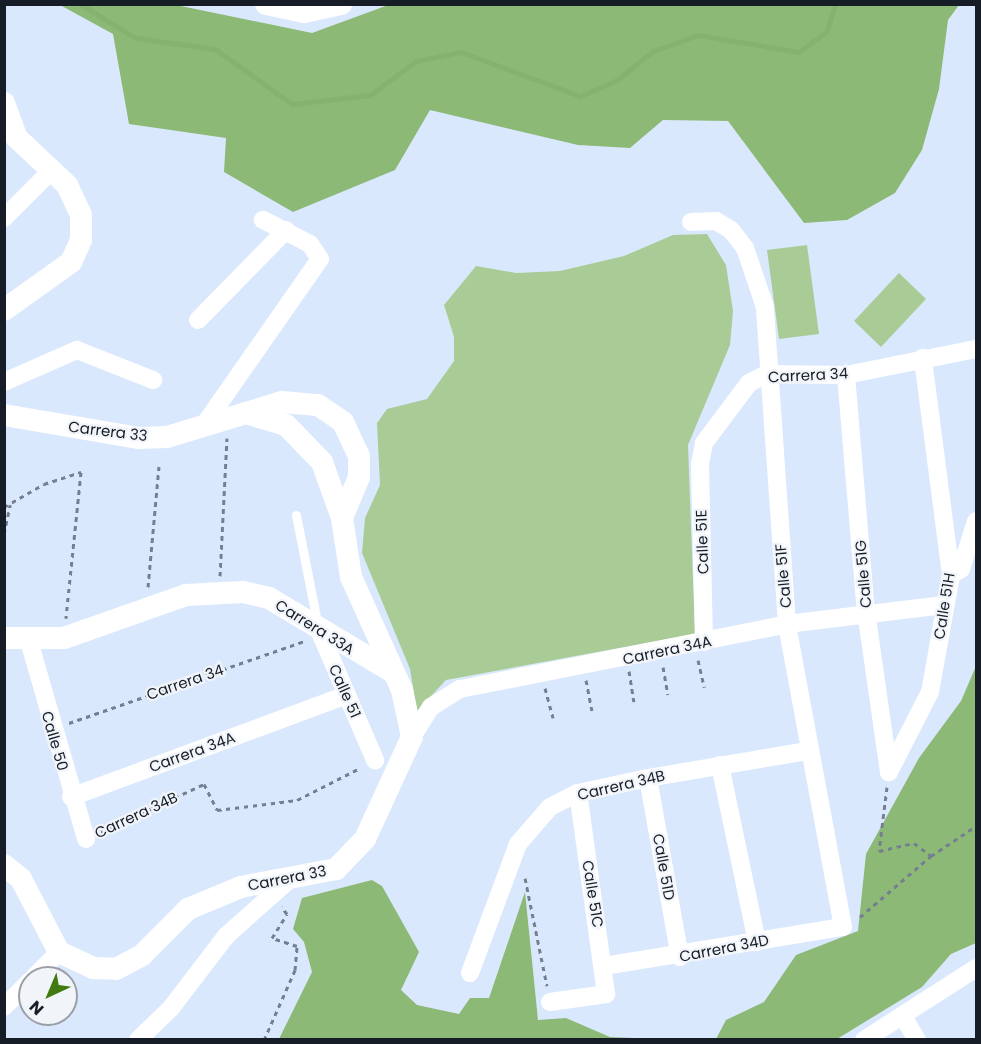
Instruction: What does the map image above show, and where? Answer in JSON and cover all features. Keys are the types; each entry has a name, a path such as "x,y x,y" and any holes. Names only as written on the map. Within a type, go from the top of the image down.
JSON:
{"street":[{"path":"266,4 304,12 341,4"},
{"path":"4,103 17,138 59,178 81,215 81,240 71,262 4,310"},
{"path":"4,218 59,178"},
{"path":"202,428 320,259 310,244 263,220"},
{"name":"Calle 51F","path":"691,222 716,221 731,230 745,248 765,308 767,374 787,624 808,751 843,927"},
{"path":"198,320 286,230"},
{"name":"Carrera 34","path":"704,443 749,383 767,374 846,375 976,349"},
{"path":"4,382 77,351 153,380"},
{"name":"Calle 51H","path":"889,772 930,692 951,575 923,358"},
{"name":"Calle 51G","path":"846,375 866,611 889,772"},
{"name":"Carrera 33","path":"4,415 138,438 202,428 282,402 318,405"},
{"path":"342,518 359,477 359,457 343,423 318,405 301,417 306,441 333,443 343,423"},
{"name":"Carrera 33","path":"59,952 93,968 116,969 150,948 188,909 241,887 336,868 351,858 365,839 412,737 402,690 391,671 351,577 342,518 332,480 306,441 286,425 237,417"},
{"name":"Calle 51E","path":"700,646 704,443"},
{"path":"951,575 962,569 976,521"},
{"name":"Carrera 33A","path":"64,638 186,595 219,591 269,598 320,633 391,671"},
{"name":"Carrera 34A","path":"412,737 431,707 460,689 700,646 787,624 866,611 944,605"},
{"name":"Calle 51","path":"320,633 375,760"},
{"path":"4,638 29,641 64,638"},
{"name":"Calle 50","path":"29,641 51,729 86,839"},
{"name":"Carrera 34A","path":"71,797 347,695"},
{"name":"Carrera 34B","path":"470,973 518,844 550,807 578,794 648,778 808,751"},
{"path":"720,765 757,942"},
{"name":"Calle 51D","path":"648,778 680,957"},
{"name":"Calle 51C","path":"550,1002 606,994 604,966 578,794"},
{"path":"4,865 21,879 59,952 45,966"},
{"path":"138,1040 171,1008 226,936 290,879"},
{"name":"Carrera 34D","path":"604,966 680,957 843,927"},
{"path":"864,1040 974,976"},
{"path":"4,1007 18,993"},
{"path":"903,1016 917,1040"}],"lane":[{"name":"Calle 51","path":"296,515 305,580 320,633"}],"path":[{"path":"219,591 237,417"},
{"path":"146,611 159,466"},
{"path":"4,507 44,484 81,472 64,638"},
{"path":"4,534 10,505"},
{"name":"Carrera 34","path":"51,729 320,633"},
{"path":"700,646 704,687"},
{"path":"661,658 668,695"},
{"path":"628,666 634,702"},
{"path":"584,672 592,710"},
{"path":"543,678 553,718"},
{"name":"Carrera 34B","path":"86,839 204,784 216,810 297,800 375,760"},
{"path":"889,772 879,851 914,843 931,856"},
{"path":"843,927 931,856 976,826"},
{"path":"518,844 550,1002"},
{"path":"264,1040 295,970 297,946 272,938 287,914 273,895"}],"green space":[{"path":"391,4 959,5 948,20 939,89 922,150 895,193 847,220 804,223 728,121 663,120 630,148 578,145 430,110 395,170 293,212 224,172 226,138 129,124 113,34 60,5 176,5 312,33"},
{"path":"707,234 726,265 733,311 730,345 688,445 695,634 446,680 417,711 410,669 362,553 365,518 380,485 377,423 387,409 427,399 454,361 454,337 444,305 476,266 516,273 560,271 624,256 673,235"},
{"path":"807,245 819,334 779,339 767,250"},
{"path":"899,273 926,299 881,347 854,321"},
{"path":"976,666 976,943 951,954 922,987 837,1039 716,1039 726,1020 764,1002 796,955 858,931 866,854 919,758 961,701"},
{"path":"372,880 382,886 419,952 401,990 417,1005 459,1014 470,998 489,998 525,892 538,1020 566,1018 610,1037 657,1039 279,1039 312,972 304,942 293,929 302,898"}],"waterway":[{"path":"80,4 136,38 215,49 292,104 370,95 416,61 461,52 580,96 617,80 653,51 698,35 799,52 827,31 835,4"}]}
